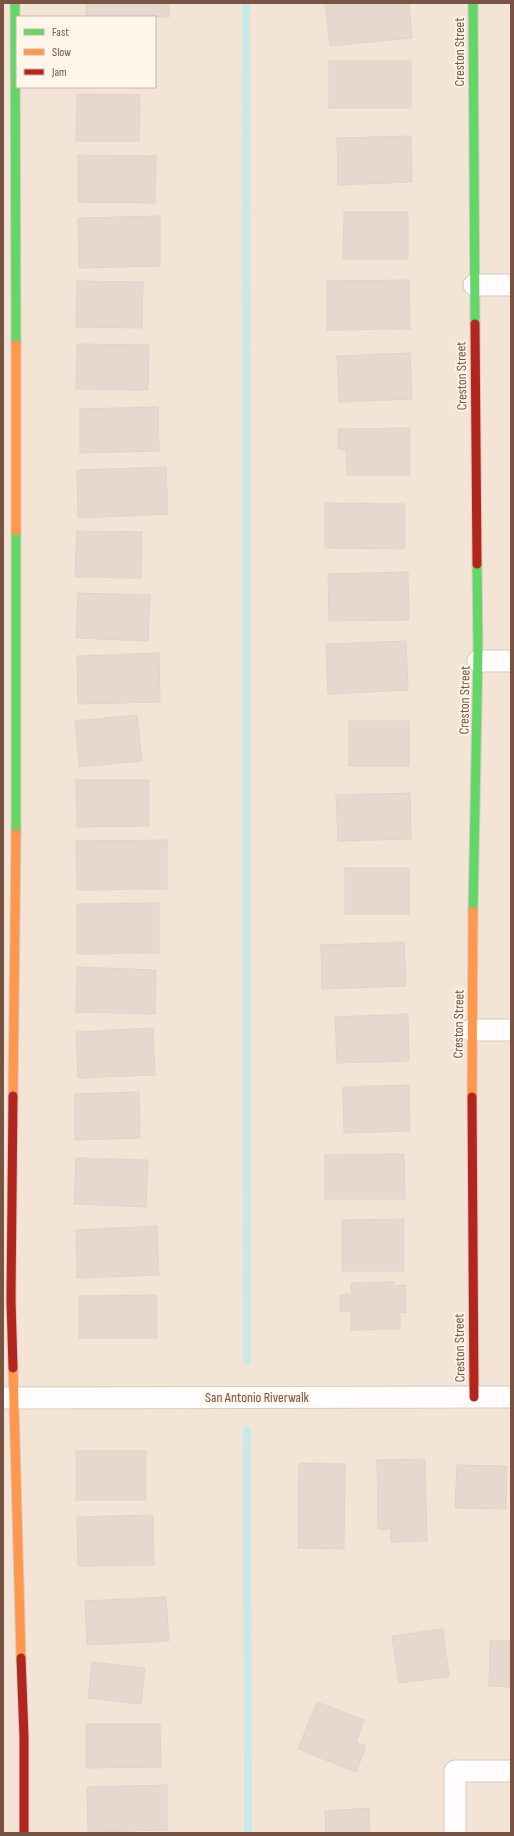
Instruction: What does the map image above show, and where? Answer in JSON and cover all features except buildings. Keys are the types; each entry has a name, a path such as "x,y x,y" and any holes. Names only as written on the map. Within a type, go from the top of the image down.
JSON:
{"street":[{"path":"15,3 17,788 11,1300 8,1398 24,1729 24,1833"},
{"name":"Creston Street","path":"473,3 478,661 471,1030 474,1397"},
{"path":"474,285 511,285"},
{"path":"478,661 511,661"},
{"path":"471,1030 511,1030"},
{"name":"San Antonio Riverwalk","path":"8,1398 511,1397"},
{"path":"455,1833 455,1771 511,1771"}],"shaded area":[{"path":"3,3 511,3 511,1833 3,1833"}],"waterway":[{"path":"246,3 247,1361"},
{"path":"247,1430 248,1833"}],"traffic: fast":[{"path":"15,3 16,344"},
{"path":"473,3 475,324"},
{"path":"16,531 16,833"},
{"path":"473,911 478,652 477,564"}],"traffic: slow":[{"path":"16,344 16,531"},
{"path":"13,1096 16,833"},
{"path":"472,1097 473,911"},
{"path":"13,1368 21,1658"}],"traffic: jam":[{"path":"475,324 477,564"},
{"path":"13,1096 11,1300 13,1368"},
{"path":"472,1097 474,1397"},
{"path":"21,1658 24,1737 24,1833"}]}
